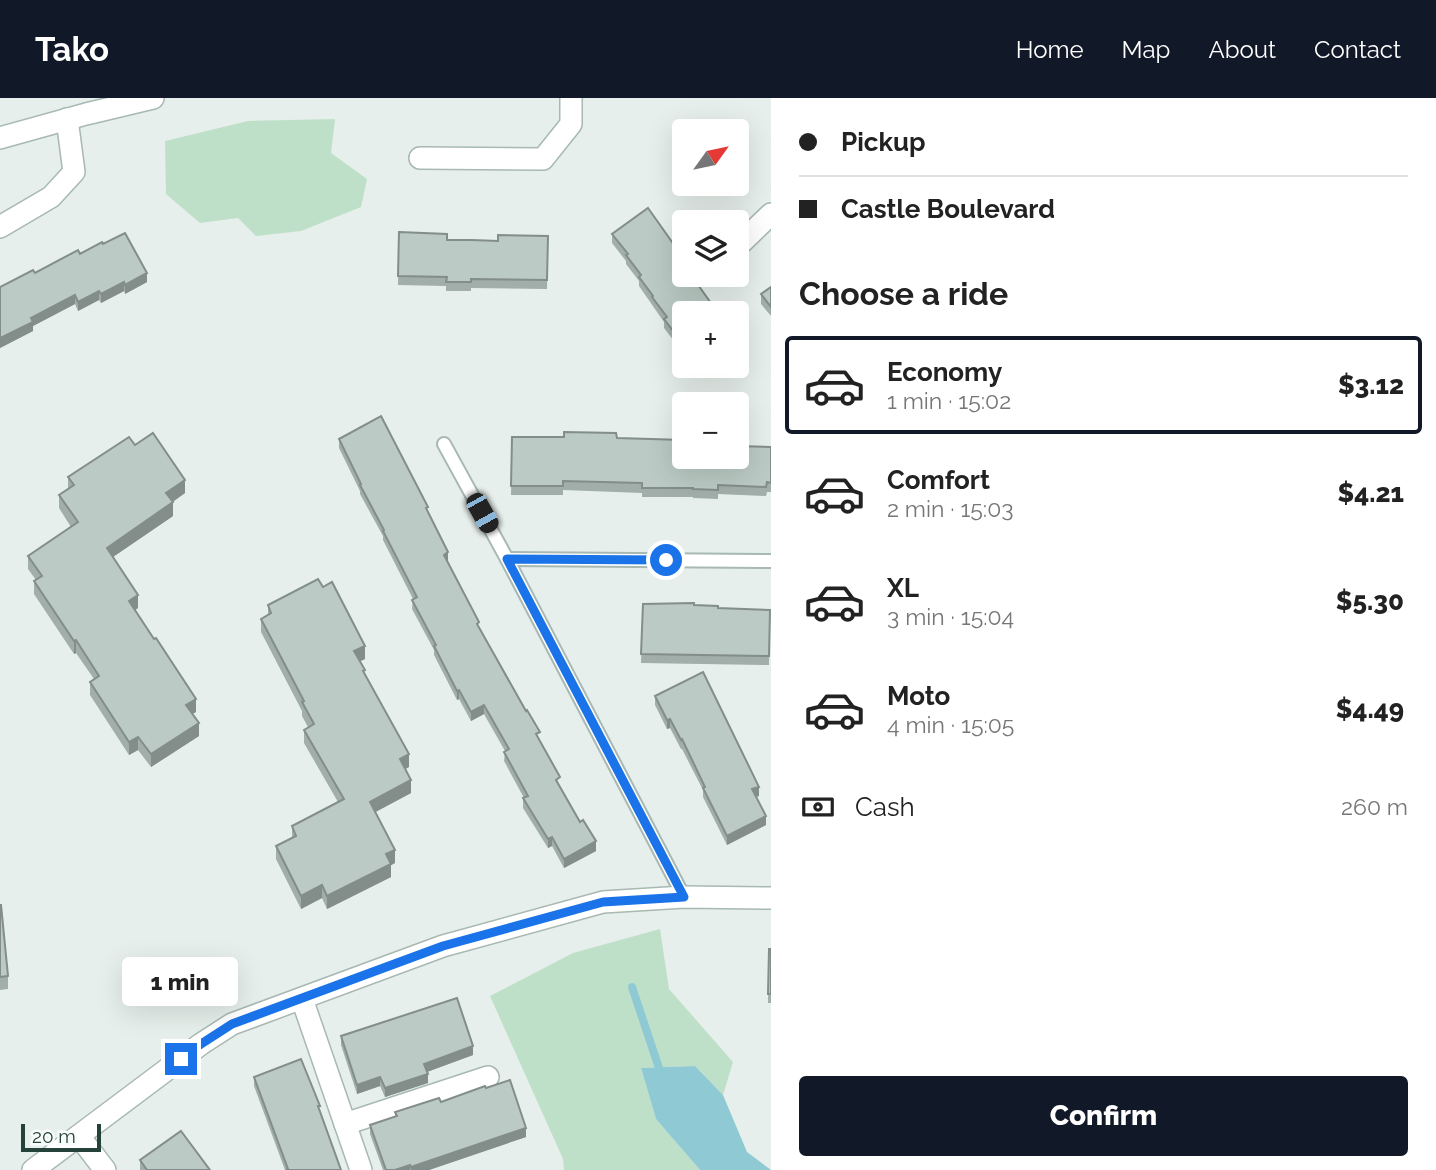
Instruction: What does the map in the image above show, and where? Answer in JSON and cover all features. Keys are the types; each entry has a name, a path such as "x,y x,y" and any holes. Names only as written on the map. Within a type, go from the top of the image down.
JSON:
{"street":[{"path":"0,138 153,98"},
{"path":"420,158 543,159 572,124 571,98"},
{"path":"0,227 51,197 74,172 67,119"},
{"path":"749,235 771,214"},
{"path":"33,1170 201,1044 232,1024 443,946 603,902 684,897 771,898"},
{"path":"302,999 361,1170"},
{"path":"345,1124 488,1077"},
{"path":"79,1136 105,1170"}],"lane":[{"path":"444,444 684,897"},
{"path":"507,559 771,561"}],"green space":[{"path":"335,119 331,153 367,179 361,207 301,231 256,236 238,218 200,223 166,194 165,141 248,121"},
{"path":"660,929 669,989 733,1062 723,1095 695,1066 641,1068 656,1119 700,1170 564,1170 563,1159 490,996 573,953"}],"water":[{"path":"695,1066 723,1095 747,1152 771,1170 700,1170 656,1119 641,1068"}],"building":[{"path":"648,208 672,242 672,287 700,287 709,301 672,301 672,329 664,319 667,317 626,255 628,254 612,234"},
{"path":"399,232 447,234 447,240 498,241 498,235 548,236 547,280 471,279 471,282 446,282 447,277 398,276"},
{"path":"125,233 147,273 125,285 124,282 101,294 99,291 78,302 75,295 31,318 33,322 0,338 0,287 33,270 35,273 78,250 80,254"},
{"path":"771,287 771,307 761,294"},
{"path":"381,416 428,507 426,508 448,552 444,555 479,622 477,624 540,732 536,734 560,777 556,780 580,822 583,820 596,841 564,859 552,837 548,839 523,798 528,796 504,752 509,749 484,705 471,712 459,690 457,691 412,600 417,597 339,439"},
{"path":"564,432 616,433 617,438 672,440 672,469 749,469 749,446 771,447 771,483 767,482 766,487 718,485 718,490 642,488 642,483 563,481 563,486 511,486 512,437 564,437"},
{"path":"153,433 185,480 166,493 173,502 107,548 138,595 129,601 196,699 186,705 199,723 151,754 138,737 129,742 90,682 99,676 34,581 42,576 28,556 78,522 59,495 74,485 68,477 129,437 135,445"},
{"path":"318,579 323,587 332,582 365,646 354,651 409,754 400,759 411,780 370,802 395,850 386,854 391,864 327,896 322,885 301,896 276,846 296,836 292,826 344,799 304,730 314,724 261,619 271,613 268,605"},
{"path":"694,603 718,608 770,610 769,656 641,654 643,604"},
{"path":"703,672 759,787 752,789 766,816 727,836 682,739 670,719 667,720 655,696"},
{"path":"0,905 8,976 0,977"},
{"path":"771,949 771,994 768,994"},
{"path":"457,998 473,1046 424,1064 428,1074 385,1088 380,1077 357,1085 341,1036"},
{"path":"301,1059 341,1170 286,1170 288,1169 254,1077"},
{"path":"510,1080 526,1128 411,1167 410,1165 386,1170 370,1125 397,1116 395,1112 439,1098 441,1102"},
{"path":"181,1131 210,1170 147,1170 140,1160"}],"waterway":[{"path":"632,987 659,1068"}],"route":[{"path":"181,1059 232,1024 443,946 603,902 684,897 507,559 666,560"}]}
